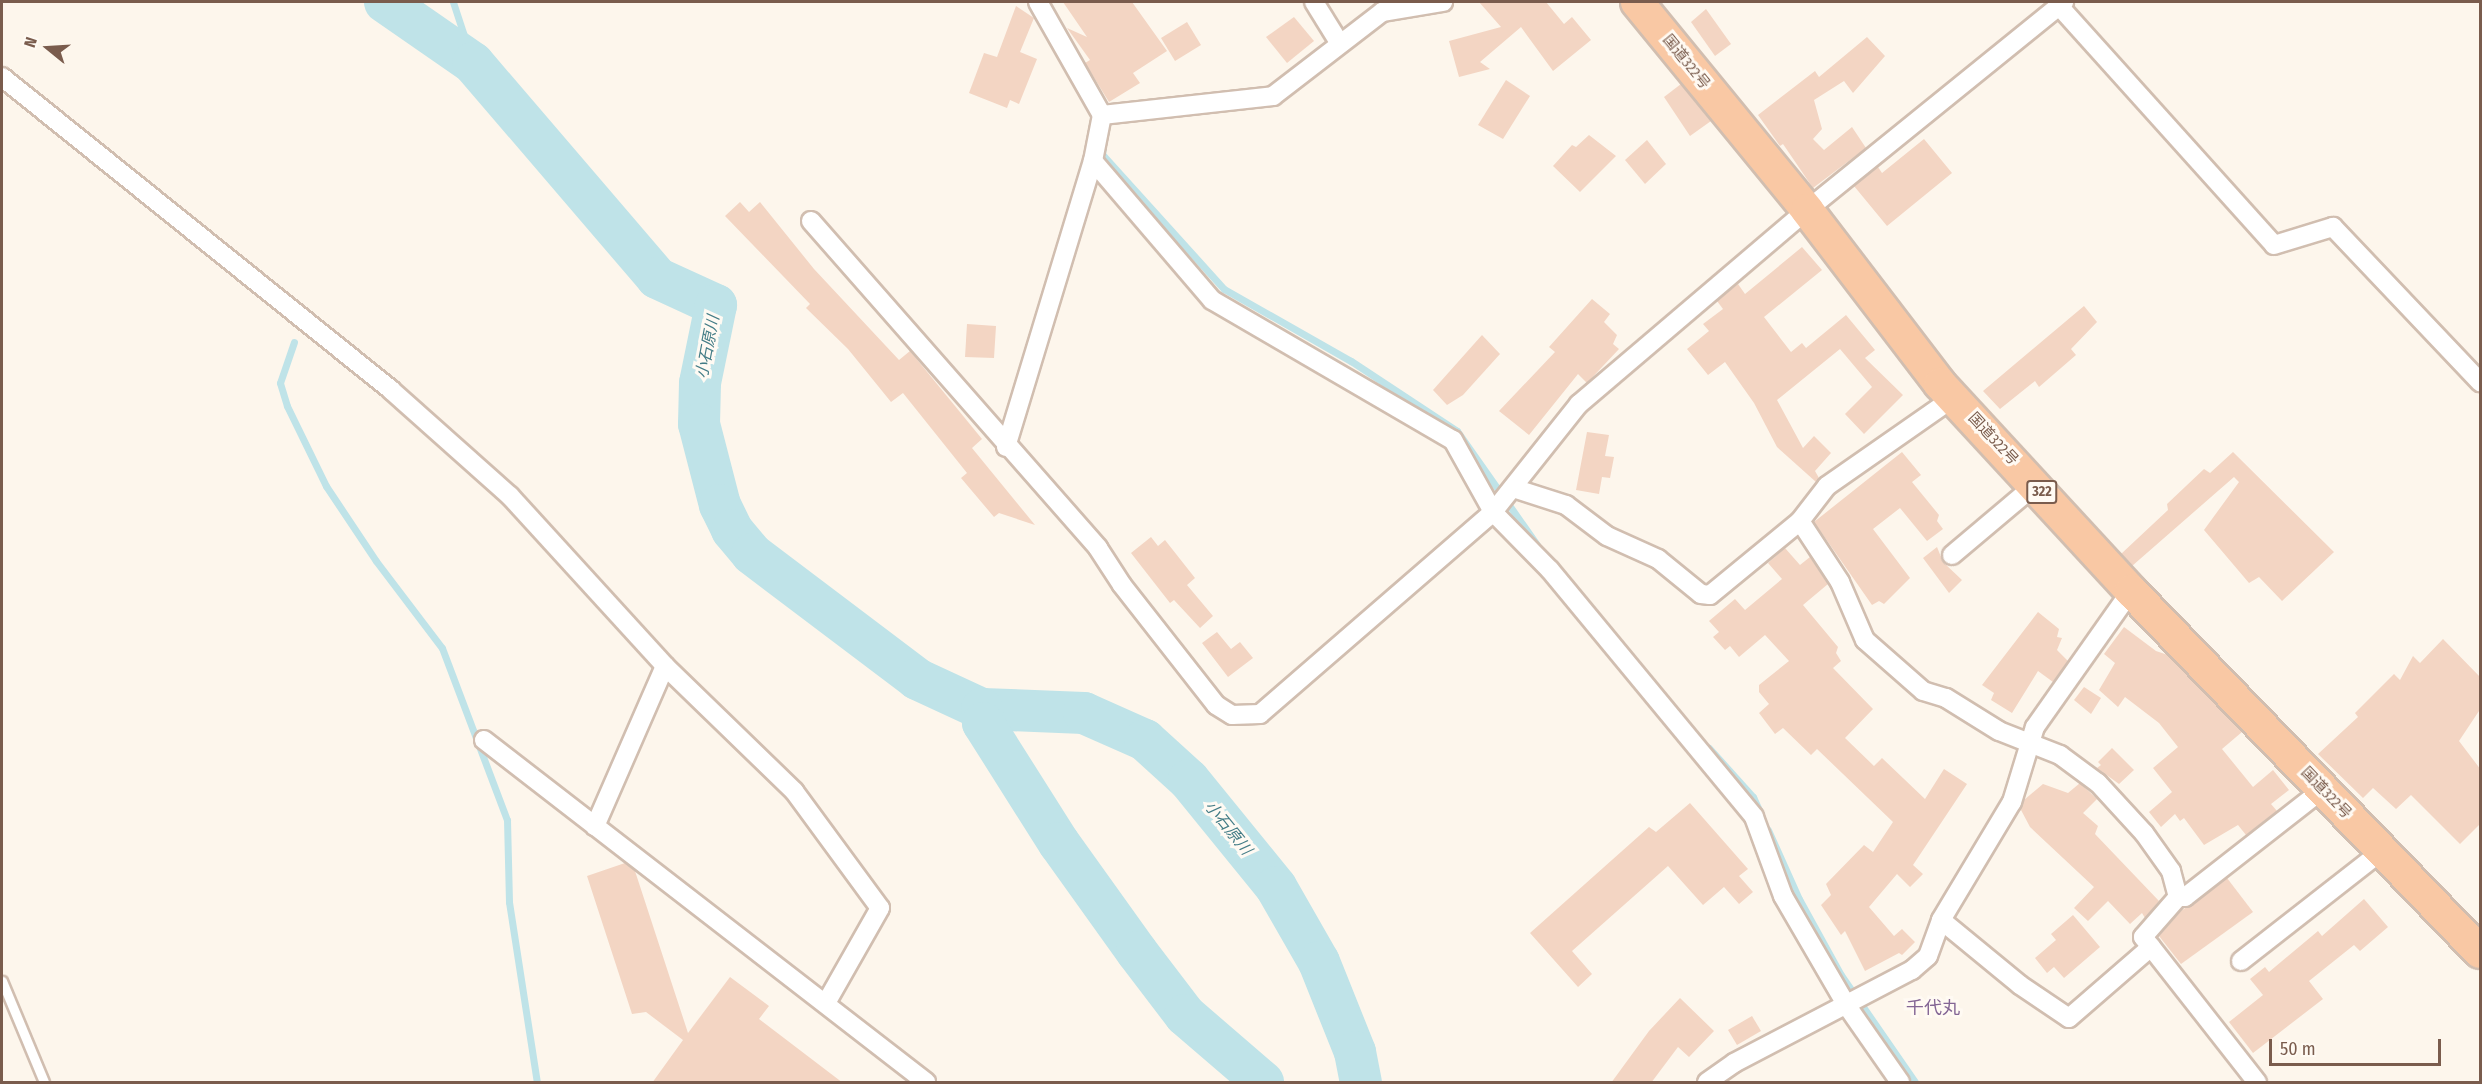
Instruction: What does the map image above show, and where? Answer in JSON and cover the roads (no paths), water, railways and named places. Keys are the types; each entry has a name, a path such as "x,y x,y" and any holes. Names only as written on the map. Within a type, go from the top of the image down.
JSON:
{"highway":[{"name":"国道322号","path":"1637,2 1807,210 1953,398 2131,591 2481,952"}],"street":[{"path":"1006,447 1107,114 1038,2"},
{"path":"1314,2 1340,44"},
{"path":"1107,114 1273,96 1382,12 1443,2"},
{"path":"811,221 1006,447 1098,548 1122,585 1216,705 1232,715 1260,714 1503,500 1579,404 1807,210 2062,4 2274,245 2333,228 2481,382"},
{"path":"2,77 391,390 510,496 665,666 794,791 880,908 826,1003"},
{"path":"1093,161 1212,300 1453,440 1503,500 1550,570 1754,816 1784,896 1853,1002 1900,1083"},
{"path":"1503,500 1566,505 1607,536 1658,559 1701,594 1710,595 1800,521 1827,486 1953,398"},
{"path":"1952,555 2035,485"},
{"path":"1800,521 1840,582 1865,640 1923,691 1946,698 1999,731 2032,746 2060,755 2098,783 2144,833 2171,871 2178,897"},
{"path":"1707,1083 1734,1063 1912,970 1928,956 1941,920 2013,802 2032,746 2035,727 2131,591"},
{"path":"595,826 665,666"},
{"path":"484,740 826,1003 926,1083"},
{"path":"2257,1083 2143,937 2178,897 2184,897 2323,789"},
{"path":"2241,962 2382,851"},
{"path":"1941,920 2020,985 2069,1018 2151,947"}],"lane":[{"path":"2,981 44,1083"}],"waterway":[{"name":"小石原川","path":"385,2 473,63 657,278 716,305 700,383 699,424 720,505 732,530 752,554 917,679 982,709 1084,713 1145,740 1189,780 1276,887 1319,962 1355,1052 1361,1082"},
{"path":"453,2 473,63"},
{"path":"1103,147 1102,154 1224,289 1351,361 1457,431 1537,545"},
{"path":"294,342 280,383 287,406 326,486 376,561 442,648 507,820 509,902 537,1082"},
{"name":"小石原川","path":"982,709 983,723 1059,843 1137,952 1185,1015 1263,1082"},
{"path":"1709,748 1753,797 1761,814"},
{"path":"1768,830 1799,899 1841,975 1915,1082"}],"district":[{"name":"千代丸","path":"1933,1008"}]}
